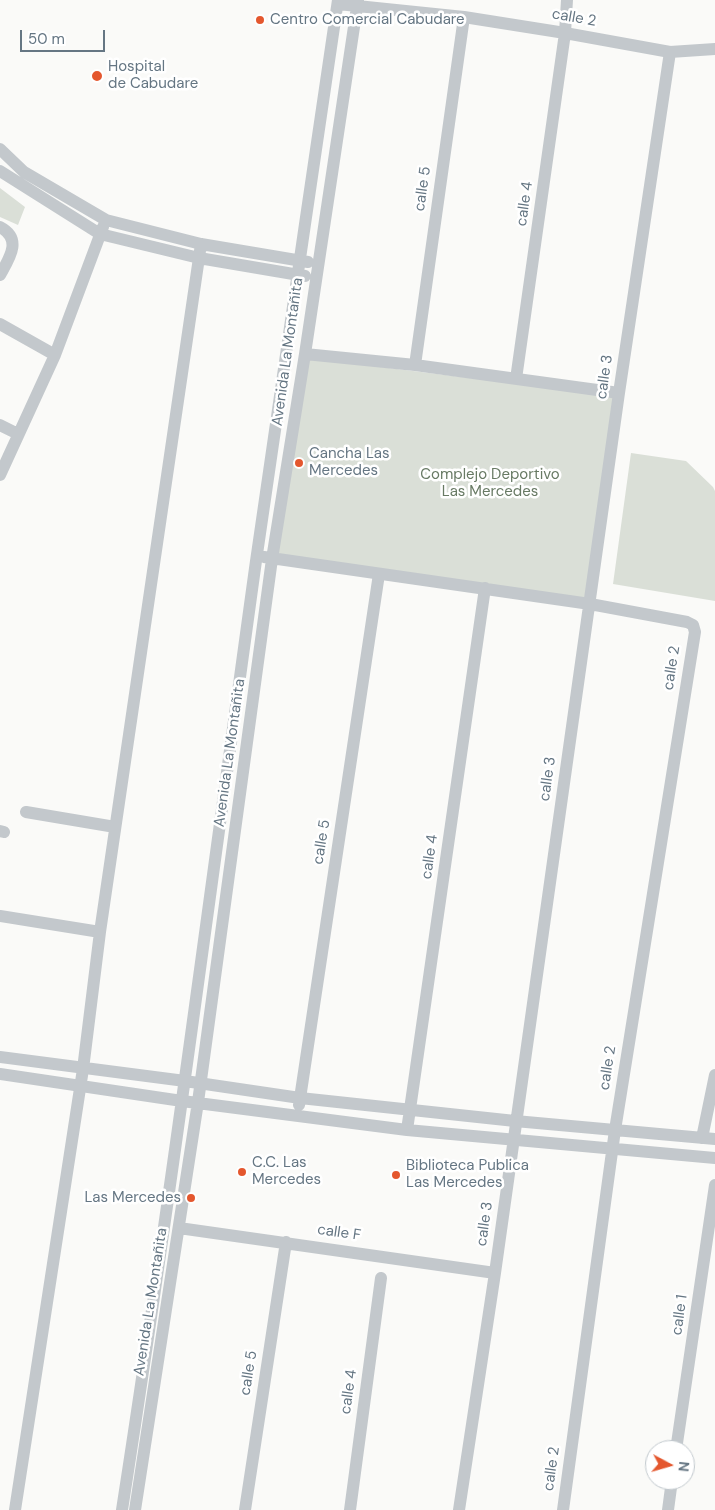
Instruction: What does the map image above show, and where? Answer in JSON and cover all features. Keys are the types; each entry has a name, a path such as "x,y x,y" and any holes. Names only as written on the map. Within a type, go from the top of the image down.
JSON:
{"street":[{"name":"calle 4","path":"516,379 565,33 567,0"},
{"name":"calle 2","path":"338,2 464,17 670,52 715,49"},
{"name":"Avenida La Montañita","path":"122,1510 146,1358 257,556 338,2"},
{"name":"Avenida La Montañita","path":"135,1510 201,1084 272,559 358,3"},
{"name":"calle 5","path":"415,365 464,17"},
{"name":"calle 3","path":"459,1510 495,1273 618,393 670,52"},
{"path":"0,149 24,172 106,220 201,244 318,263"},
{"path":"0,172 100,234 199,258 316,277"},
{"path":"0,475 55,355 106,220"},
{"path":"0,227 9,232 13,248 11,256 0,275"},
{"path":"14,1510 83,1069 115,826 201,244"},
{"path":"0,324 55,355"},
{"path":"305,354 415,365 618,393"},
{"path":"0,424 18,434"},
{"path":"257,556 590,604"},
{"name":"calle 5","path":"298,1116 379,574"},
{"name":"calle 4","path":"407,1130 484,588"},
{"name":"calle 2","path":"563,1510 615,1130 695,632 693,625 687,622 590,604"},
{"path":"26,812 115,826"},
{"path":"0,916 100,932"},
{"path":"0,1057 300,1098 515,1121 715,1139"},
{"path":"0,1074 182,1101 407,1130 715,1158"},
{"path":"702,1138 715,1075"},
{"name":"calle 1","path":"677,1440 715,1185"},
{"name":"calle F","path":"179,1228 495,1273"},
{"name":"calle 5","path":"245,1510 286,1242"},
{"name":"calle 4","path":"350,1510 381,1278"},
{"path":"668,1510 671,1490"}],"green space":[{"path":"0,188 25,207 18,225 0,217"},
{"name":"Complejo Deportivo Las Mercedes","path":"308,358 615,396 587,599 277,556"},
{"path":"631,453 686,461 713,487 715,491 715,601 613,584"}],"place":[{"name":"Centro Comercial Cabudare","path":"260,20"},
{"name":"Hospital de Cabudare","path":"97,76"},
{"name":"Cancha Las Mercedes","path":"299,463"},
{"name":"C.C. Las Mercedes","path":"242,1172"},
{"name":"Biblioteca Publica Las Mercedes","path":"396,1175"},
{"name":"Las Mercedes","path":"191,1198"}]}
